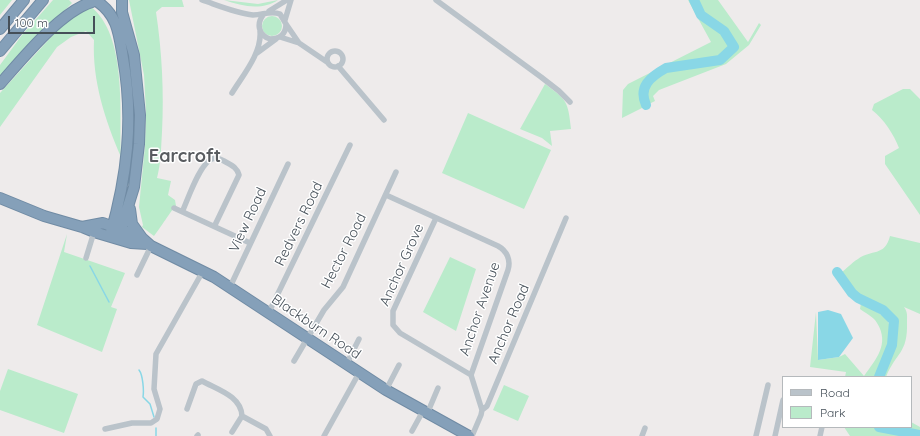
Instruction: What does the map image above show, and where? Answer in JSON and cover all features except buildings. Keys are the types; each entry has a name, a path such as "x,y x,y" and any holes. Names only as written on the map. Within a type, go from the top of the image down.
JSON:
{"highway":[{"path":"0,29 24,0"},
{"path":"0,51 43,0"},
{"path":"116,233 130,203 134,187 139,144 140,115 134,55 122,12 122,0"},
{"path":"0,84 42,39 77,8 96,1 112,14 116,24 126,70 130,101 128,149 117,213 116,233"},
{"name":"Blackburn Road","path":"0,198 44,216 94,232 116,233"},
{"path":"130,203 132,224 147,243"},
{"path":"103,223 117,213"},
{"name":"Blackburn Road","path":"82,227 103,223 132,243 147,243 203,271 269,312 346,365 424,412 454,433 470,436"}],"street":[{"path":"202,0 247,14 280,14 299,43"},
{"path":"232,93 254,56 259,42 259,22 266,13 287,0"},
{"path":"254,56 268,44 279,38 285,31 291,0"},
{"path":"436,0 541,77 570,102"},
{"path":"247,14 266,37 279,38 299,43 331,66 338,66 343,61 342,56 336,51 330,53 313,52"},
{"path":"327,62 327,57 330,53"},
{"path":"338,66 384,120"},
{"name":"Redvers Road","path":"269,312 350,145"},
{"path":"183,210 203,167 212,158 217,158 233,165 239,175 215,225"},
{"name":"View Road","path":"230,287 288,164"},
{"name":"Hector Road","path":"294,361 324,310 343,287 396,172"},
{"name":"Anchor Avenue","path":"386,195 498,246 505,250 509,258 508,270 471,375 482,410"},
{"path":"174,208 183,210 250,243"},
{"name":"Anchor Grove","path":"436,218 394,308 392,321 400,333 471,375"},
{"name":"Anchor Road","path":"470,436 482,410 487,406 566,218"},
{"path":"86,258 94,232"},
{"path":"137,275 147,243"},
{"path":"105,429 132,422 151,423 157,419 160,409 154,389 156,354 203,271"},
{"path":"346,365 359,339"},
{"path":"386,390 399,365"},
{"path":"324,436 359,373"},
{"path":"187,409 196,384 202,381 237,400 242,408 242,416 232,432"},
{"path":"756,436 768,385"},
{"path":"412,431 438,388"},
{"path":"775,436 782,409"},
{"path":"242,416 266,429 270,436"},
{"path":"642,436 644,428"}],"green space":[{"path":"0,0 12,0 0,15"},
{"path":"53,0 69,0 72,3 0,78 0,65 22,35"},
{"path":"129,0 182,0 184,7 162,7 156,12 163,87 161,155 157,178 171,181 168,195 175,200 176,206 154,236 142,227 143,225 139,207 145,146 146,112 144,75"},
{"path":"224,0 258,4 278,0 265,5 245,6"},
{"path":"688,0 691,0 699,16 722,33 731,47 719,58 666,67 656,72 649,77 642,87 641,98 644,107 622,118 623,90 628,84 711,42"},
{"path":"696,0 718,0 748,42 759,23 761,25 749,45 726,64 659,90 653,96 655,101 649,104 647,92 653,78 667,72 721,62 738,49 726,29 702,12"},
{"path":"90,6 102,19 111,36 116,55 119,76 121,157 105,114 97,85 94,40 86,31 71,37 57,47 0,127 0,93 63,24"},
{"path":"268,16 276,16 282,22 282,30 276,36 268,36 262,30 262,22"},
{"path":"545,84 558,94 565,102 569,112 571,129 550,131 552,146 542,138 520,129"},
{"path":"903,89 910,89 920,99 920,215 885,164 885,156 899,148 881,118 872,110 874,104"},
{"path":"468,113 551,150 524,209 442,173"},
{"path":"67,234 64,252 125,273 111,307 117,309 102,352 37,325"},
{"path":"890,236 920,243 920,314 904,307 907,316 906,341 886,376 881,376 894,346 896,320 883,307 854,292 840,273 863,256 881,250 888,243"},
{"path":"450,257 476,269 456,331 423,312"},
{"path":"861,303 882,315 890,326 887,348 876,376 864,376 880,351 882,345 881,331 876,321 860,309"},
{"path":"816,312 818,360 839,357 845,354 864,376 845,376 846,372 810,367"},
{"path":"8,369 78,394 64,433 0,410 0,391"},
{"path":"504,385 529,396 518,421 493,410"},
{"path":"912,423 920,427 920,433 888,428 912,428"},
{"path":"845,428 878,428 881,430 912,436 850,436"}],"water":[{"path":"828,310 841,314 853,338 839,357 818,360 818,312"}],"waterway":[{"path":"646,105 644,93 647,83 660,71 666,68 720,60 734,47 724,31 701,15 694,0"},
{"path":"90,266 109,302"},
{"path":"837,272 852,293 858,298 883,310 894,321 892,345 879,376"},
{"path":"139,370 143,383 143,397 150,404 154,417"},
{"path":"156,428 156,436"},
{"path":"884,428 920,435"}],"district":[{"name":"Earcroft","path":"185,157"}]}
